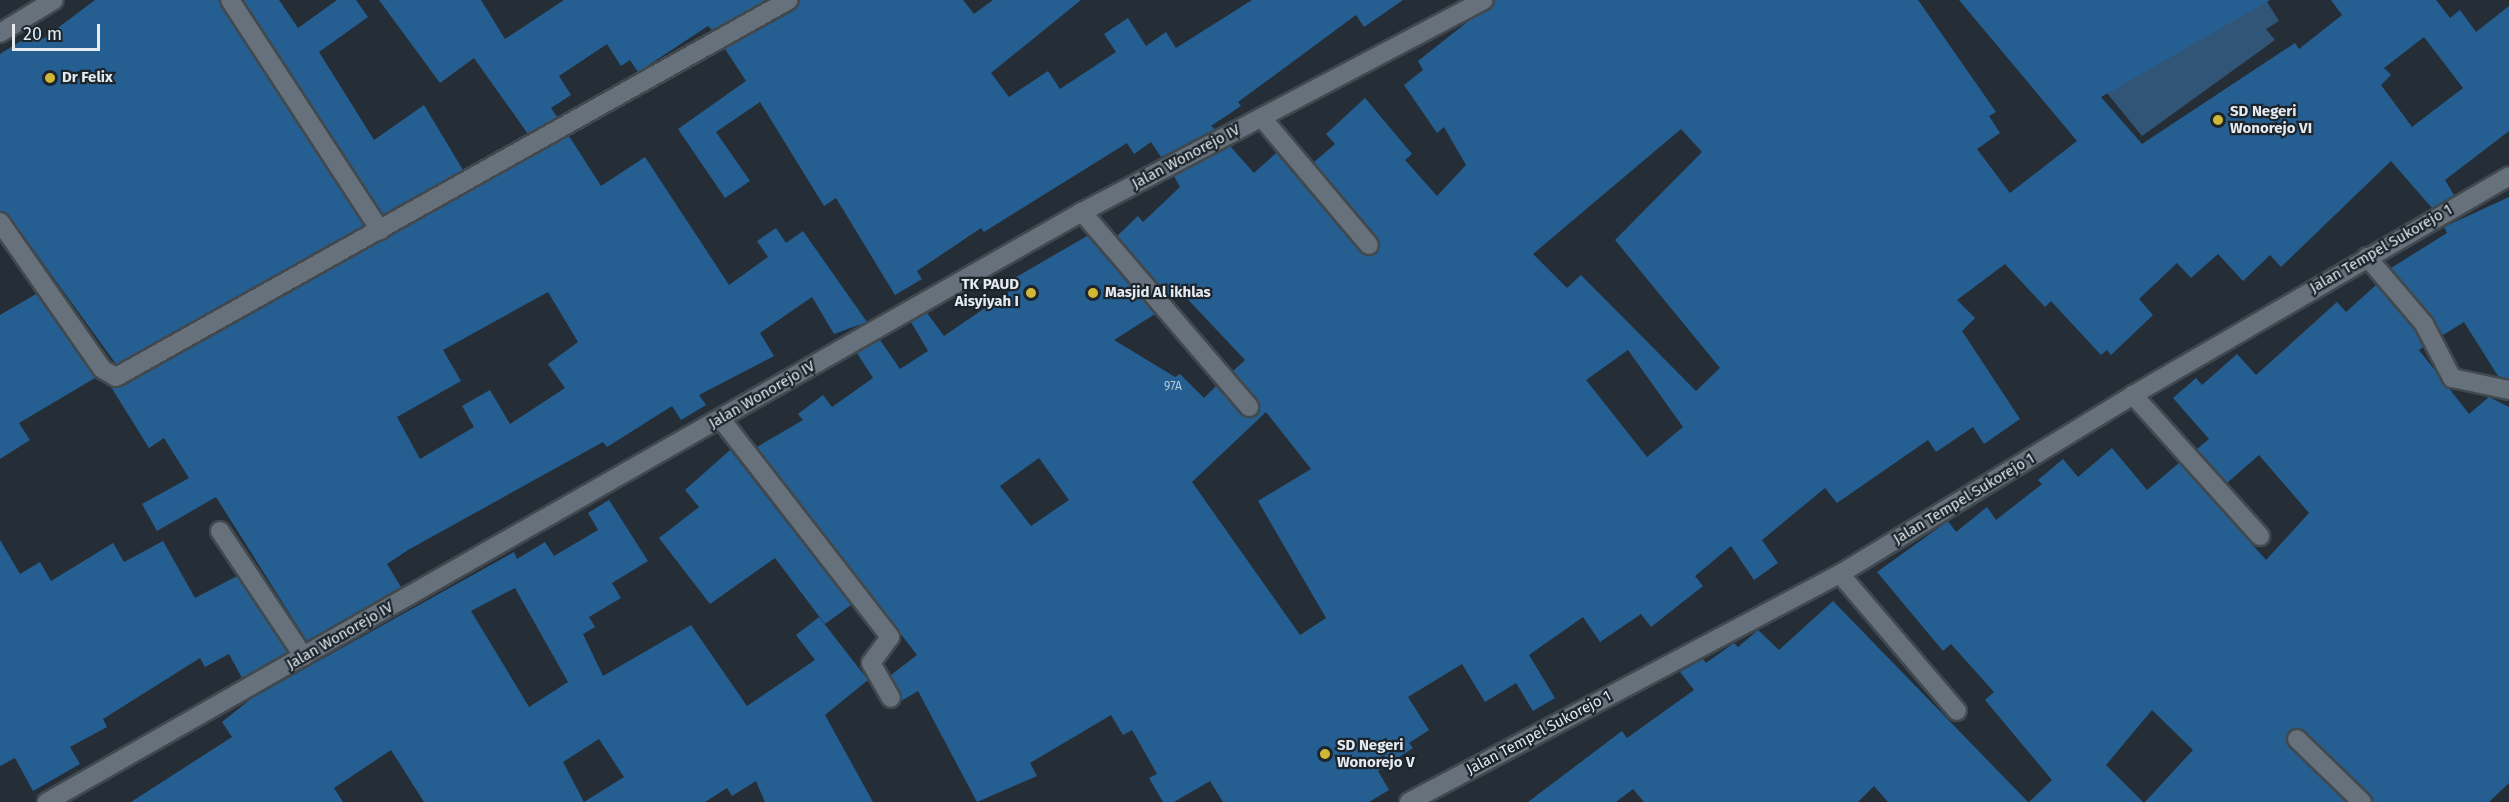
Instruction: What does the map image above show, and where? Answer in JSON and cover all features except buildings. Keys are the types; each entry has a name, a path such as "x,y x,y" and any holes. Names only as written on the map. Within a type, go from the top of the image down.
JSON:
{"street":[{"path":"0,33 54,0"},
{"path":"230,0 380,230"},
{"path":"0,222 102,369 116,377 789,0"},
{"name":"Jalan Wonorejo IV","path":"47,802 1082,212 1484,0"},
{"path":"1262,118 1369,245"},
{"name":"Jalan Tempel Sukorejo 1","path":"1420,799 1840,574 2133,395 2509,176"},
{"path":"1082,212 1249,407"},
{"path":"2367,257 2424,324 2452,378 2509,390"},
{"path":"2133,395 2260,536"},
{"path":"721,419 890,638 871,663 891,698"},
{"path":"220,531 304,657"},
{"path":"1840,574 1957,711"},
{"path":"2297,739 2362,802"}],"shaded area":[{"path":"2266,0 2279,21 2266,29 2275,40 2142,136 2102,87"}],"place":[{"name":"Dr Felix","path":"50,78"},
{"name":"SD Negeri Wonorejo VI","path":"2218,120"},
{"name":"TK PAUD Aisyiyah I","path":"1031,293"},
{"name":"Masjid Al ikhlas","path":"1093,293"},
{"name":"SD Negeri Wonorejo V","path":"1325,754"}]}
